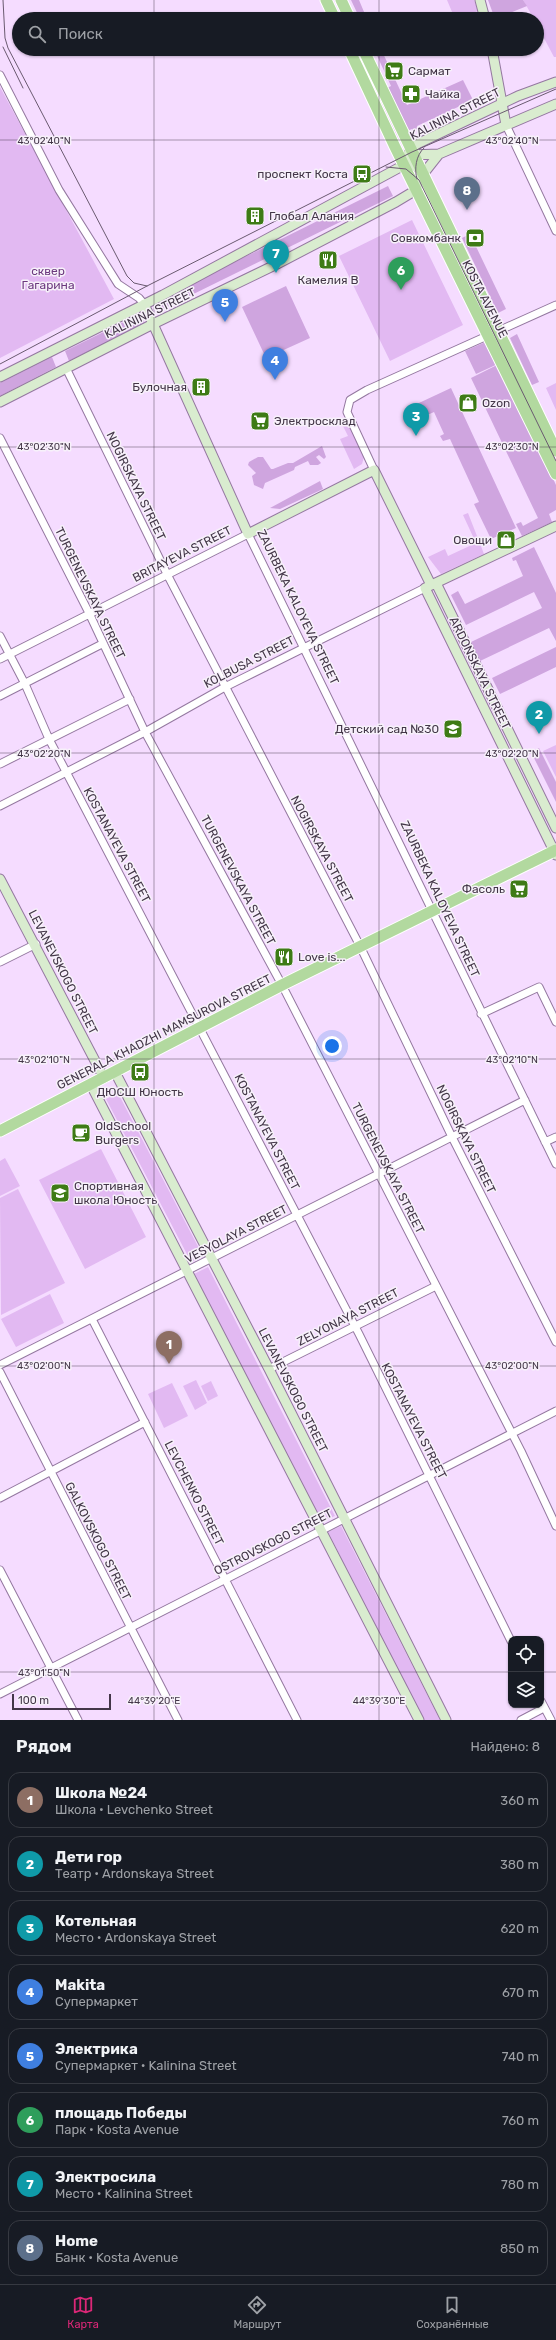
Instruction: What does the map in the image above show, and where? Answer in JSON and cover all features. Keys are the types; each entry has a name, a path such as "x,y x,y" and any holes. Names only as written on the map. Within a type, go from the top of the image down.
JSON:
{"main road":[{"path":"326,0 332,12"},
{"path":"341,0 347,12"},
{"name":"KOSTA AVENUE","path":"352,56 395,148 409,156 421,172 556,451"},
{"name":"KOSTA AVENUE","path":"366,56 409,156 416,190 556,474"},
{"name":"GENERALA KHADZHI MAMSUROVA STREET","path":"0,1131 282,985 432,910 555,852"}],"street":[{"path":"480,0 484,12"},
{"path":"493,56 506,125 556,231"},
{"name":"ZAURBEKA KALOYEVA STREET","path":"0,75 59,190 118,284 139,298 144,304 152,325 248,534 306,647 481,1014 556,1164"},
{"name":"KALININA STREET","path":"0,377 144,304 501,104 556,82"},
{"path":"409,156 439,154 556,104"},
{"path":"416,190 421,172 439,154"},
{"name":"KALININA STREET","path":"0,402 152,325 278,264 416,190"},
{"path":"488,335 556,305"},
{"name":"ARDONSKAYA STREET","path":"488,335 355,396 348,406 347,412 350,421 431,585 556,828"},
{"name":"NOGIRSKAYA STREET","path":"66,368 168,576 360,946 452,1138 556,1342"},
{"name":"TURGENEVSKAYA STREET","path":"0,438 89,613 102,644 145,732 282,985 512,1434 556,1526"},
{"name":"BRITAYEVA STREET","path":"0,659 89,613 168,576 374,470"},
{"name":"KOLBUSA STREET","path":"0,806 65,771 145,732 225,687 431,585 556,526"},
{"name":"ARDONSKAYA STREET","path":"431,585 555,852"},
{"name":"KOSTANAYEVA STREET","path":"0,636 25,684 65,771 200,1027 354,1326 509,1636"},
{"path":"0,696 102,644"},
{"path":"0,764 130,699"},
{"name":"LEVANEVSKOGO STREET","path":"0,878 36,944 104,1078"},
{"path":"0,962 36,944"},
{"path":"481,1014 539,987 556,1022"},
{"name":"LEVANEVSKOGO STREET","path":"115,1072 269,1369 446,1720"},
{"path":"91,1085 322,1530 418,1720"},
{"name":"VESYOLAYA STREET","path":"0,1365 92,1320 525,1100"},
{"path":"545,1142 556,1137"},
{"name":"ZELYONAYA STREET","path":"269,1369 436,1286"},
{"name":"LEVCHENKO STREET","path":"92,1320 297,1720"},
{"name":"GALKOVSKOGO STREET","path":"0,1372 178,1720"},
{"name":"OSTROVSKOGO STREET","path":"0,1694 556,1411"},
{"path":"0,1498 51,1473 144,1422"},
{"path":"0,1570 78,1720"},
{"path":"544,1707 551,1720"},
{"path":"521,1720 539,1708"}],"green space":[{"path":"447,0 474,0 478,11 475,12 452,12"},
{"path":"523,0 556,0 556,57 554,57 544,38 544,12 530,12"},
{"path":"357,56 361,56 399,139 396,140"},
{"name":"сквер Гагарина","path":"0,87 114,299 0,358"},
{"path":"412,220 463,325 390,361 339,256"},
{"path":"556,383 556,410 546,388"},
{"path":"349,421 364,457 362,464 354,469 340,439 348,436 342,424"},
{"path":"468,513 484,554 441,574 428,557 445,549 448,556 476,543 463,515"},
{"path":"556,745 556,777 543,751"},
{"path":"118,1093 203,1256 191,1262 106,1099"},
{"path":"101,1149 146,1237 85,1269 39,1180"},
{"path":"5,1158 20,1186 0,1196 0,1161"},
{"path":"18,1189 65,1283 1,1315 0,1198"},
{"path":"208,1267 335,1516 321,1522 194,1274"},
{"path":"50,1294 64,1323 16,1347 1,1319"},
{"path":"196,1380 207,1403 195,1410 183,1386"},
{"path":"211,1381 218,1396 208,1401 201,1386"},
{"path":"172,1383 188,1416 164,1428 148,1394"},
{"path":"341,1526 440,1720 424,1720 328,1532"}],"shaded area":[{"path":"351,0 359,0 364,12 357,12"},
{"path":"488,0 523,0 527,6 512,12 492,12"},
{"path":"377,56 384,56 407,105 463,80 473,100 417,126 418,128 413,131 412,129 407,131 387,88 391,86"},
{"path":"388,186 393,196 161,310 156,301"},
{"path":"470,234 506,309 498,313 462,238"},
{"path":"286,286 310,338 266,358 242,307"},
{"path":"140,314 145,323 69,361 65,351"},
{"path":"517,334 539,382 532,385 510,338"},
{"path":"490,340 500,363 476,374 465,351"},
{"path":"52,357 56,367 0,396 0,383"},
{"path":"499,364 556,485 556,510 549,514 552,522 522,536 516,524 521,522 523,526 538,518 471,378"},
{"path":"451,388 516,528 491,539 474,504 479,502 450,439 443,441 440,436 444,434 434,412 412,422 406,409"},
{"path":"322,446 326,457 324,459 319,455 316,457 321,463 318,465 310,465 308,461 295,467 294,470 265,483 263,489 254,485 252,476 256,473 248,465 249,462 258,457 263,457 271,469 273,469 288,463 293,463"},
{"path":"320,481 323,489 280,509 270,508"},
{"path":"534,547 556,593 556,641 549,628 480,661 471,642 542,608 534,592 466,625 451,595 458,591 465,604 523,576 516,560 513,561 512,558"},
{"path":"556,647 556,667 500,694 492,678"},
{"path":"539,748 556,782 556,802 531,752"}],"tram line":[{"path":"3,0 5,38 12,56"},
{"path":"3,47 23,88"},
{"path":"12,56 127,276 134,283 147,286"},
{"path":"0,364 147,286 412,152 556,89"},
{"path":"417,179 416,162 419,154 424,148"},
{"path":"386,167 406,169 419,180 556,461"}],"place":[{"name":"Сармат","path":"394,71"},
{"name":"Чайка","path":"411,94"},
{"name":"проспект Коста","path":"362,174"},
{"name":"Home","path":"467,210"},
{"name":"Глобал Алания","path":"255,216"},
{"name":"Совкомбанк","path":"475,238"},
{"name":"Камелия В","path":"328,260"},
{"name":"Электросила","path":"276,273"},
{"name":"площадь Победы","path":"401,290"},
{"name":"Электрика","path":"225,322"},
{"name":"Makita","path":"275,380"},
{"name":"Булочная","path":"201,387"},
{"name":"Ozon","path":"468,403"},
{"name":"Электросклад","path":"260,421"},
{"name":"Котельная","path":"416,436"},
{"name":"Овощи","path":"506,540"},
{"name":"Детский сад №30","path":"453,729"},
{"name":"Дети гор","path":"539,734"},
{"name":"Фасоль","path":"519,889"},
{"name":"Love is...","path":"284,957"},
{"name":"ДЮСШ Юность","path":"140,1072"},
{"name":"OldSchool Burgers","path":"81,1133"},
{"name":"Спортивная школа Юность","path":"60,1193"},
{"name":"Школа №24","path":"169,1364"}]}
